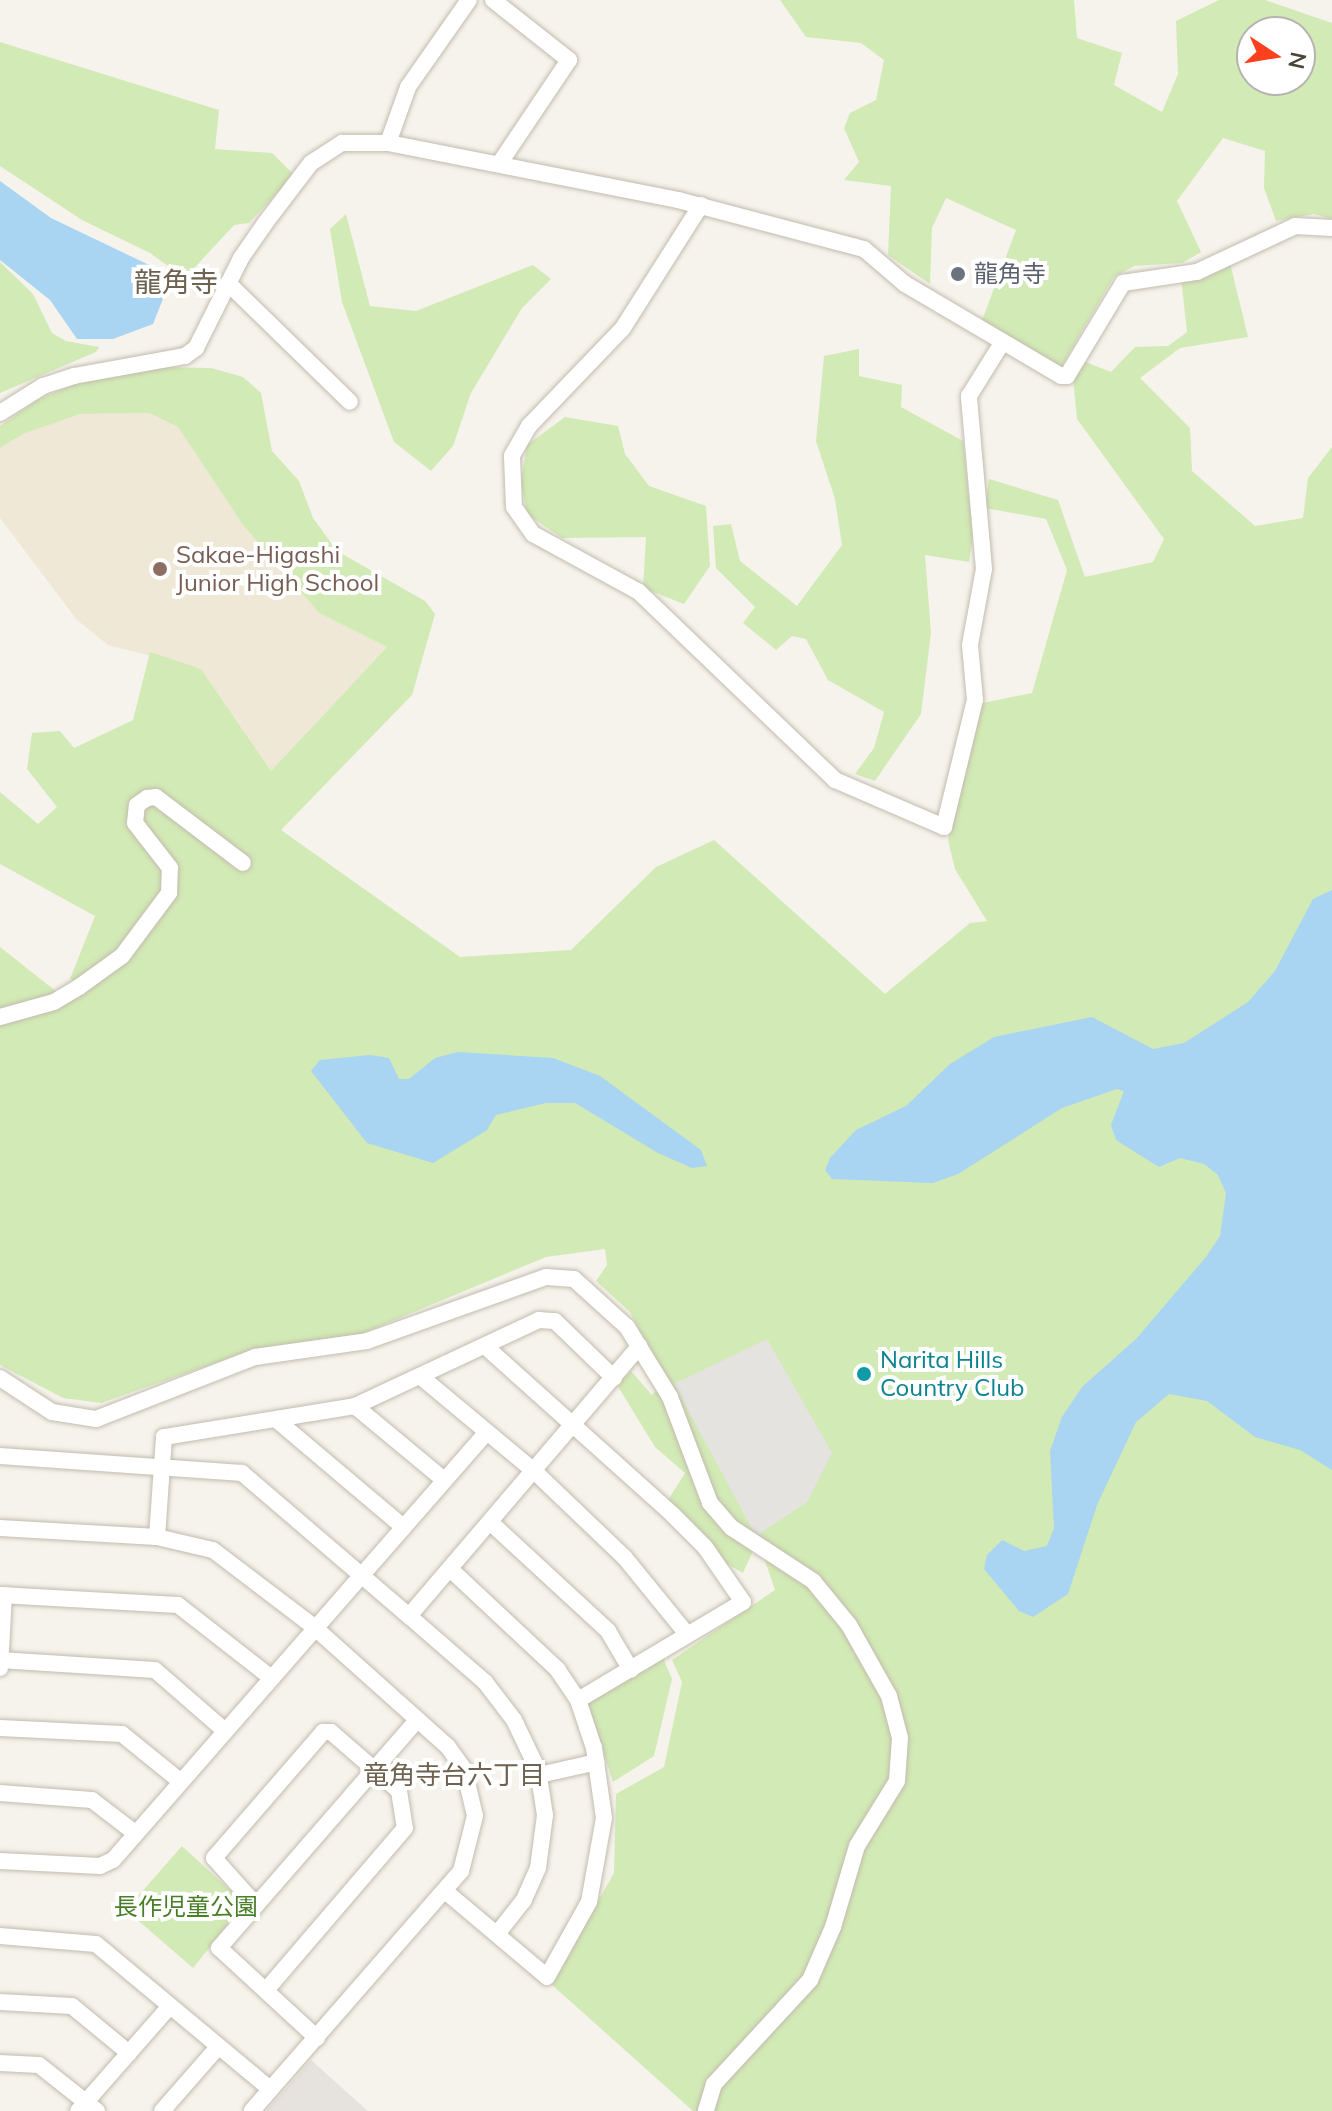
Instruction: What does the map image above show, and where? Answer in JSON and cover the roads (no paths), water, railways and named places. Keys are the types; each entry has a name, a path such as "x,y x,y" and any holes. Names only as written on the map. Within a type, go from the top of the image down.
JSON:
{"street":[{"path":"388,143 408,87 469,0"},
{"path":"493,0 569,60 499,164"},
{"path":"0,413 43,386 74,376 185,356 203,339 228,283 266,222 325,150 342,143 388,143 701,205 864,249 905,284 1002,343 1067,376 1123,283 1197,272 1295,226 1332,228"},
{"path":"701,205 623,328 529,426 512,456 514,507 533,534 639,592 835,780 944,827 975,700 970,645 984,569 969,396 1002,343"},
{"path":"228,283 350,402"},
{"path":"0,1017 54,1002 122,956 169,893 170,868 135,823 137,805 147,798 156,797 243,863"},
{"path":"0,1378 52,1412 96,1419 255,1357 367,1341 546,1277 574,1279 627,1327 670,1397 710,1503 732,1528 813,1581 849,1625 882,1682 900,1738 897,1781 857,1846 833,1927 810,1980 714,2084 706,2111"},
{"path":"157,1537 164,1437 262,1418 279,1422 355,1406 539,1320 555,1321 614,1378"},
{"path":"409,1616 640,1346"},
{"path":"486,1347 705,1547 743,1602 578,1700"},
{"path":"420,1376 533,1470 625,1558 687,1634"},
{"path":"355,1406 444,1480"},
{"path":"279,1422 402,1526"},
{"path":"0,1861 100,1866 113,1860 486,1433"},
{"path":"0,1456 246,1475 485,1682 514,1720 539,1775 545,1815 538,1868 523,1901 497,1934"},
{"path":"490,1522 608,1631 631,1670"},
{"path":"0,1528 157,1537 213,1550 314,1627 458,1758 475,1805 468,1856 445,1891 252,2111"},
{"path":"445,1891 547,1977 579,1925 602,1838 597,1762 578,1700 558,1670 450,1569"},
{"path":"0,1668 2,1595 178,1605 270,1677"},
{"path":"0,1660 155,1670 224,1730"},
{"path":"317,2038 219,1948 417,1720"},
{"path":"0,1728 122,1734 180,1781"},
{"path":"256,1905 214,1858 323,1732 331,1732 376,1769 405,1802 401,1836 266,1990"},
{"path":"539,1775 597,1762"},
{"path":"0,1793 92,1800 135,1833"},
{"path":"0,1936 96,1944 270,2089"},
{"path":"0,2002 72,2006 129,2053"},
{"path":"0,2063 39,2065 87,2108 169,2007"},
{"path":"162,2111 218,2047"}],"water":[{"path":"0,181 51,218 172,276 153,324 113,339 77,339 50,300 0,260"},
{"path":"1332,890 1332,1470 1300,1450 1255,1437 1207,1401 1169,1394 1136,1422 1097,1505 1068,1594 1033,1617 1019,1611 984,1569 987,1555 1002,1540 1024,1551 1047,1546 1054,1528 1050,1451 1062,1417 1082,1387 1136,1339 1206,1257 1220,1236 1226,1193 1218,1175 1204,1164 1180,1158 1159,1167 1116,1140 1111,1125 1124,1091 1117,1089 1062,1108 958,1174 933,1183 832,1179 825,1170 830,1158 856,1130 906,1106 950,1064 994,1037 1092,1017 1153,1049 1184,1043 1248,1002 1275,971 1313,899"},
{"path":"458,1052 553,1058 600,1076 701,1150 707,1166 692,1168 658,1153 575,1103 546,1103 496,1115 487,1130 433,1163 367,1143 311,1071 320,1060 370,1055 389,1058 399,1079 409,1079 435,1058"}],"place":[{"name":"龍角寺","path":"958,274"},
{"name":"Sakae-Higashi Junior High School","path":"160,569"},
{"name":"Narita Hills Country Club","path":"864,1374"}],"district":[{"name":"龍角寺","path":"176,282"},
{"name":"竜角寺台六丁目","path":"454,1775"}],"park label":[{"name":"長作児童公園","path":"186,1907"}]}
